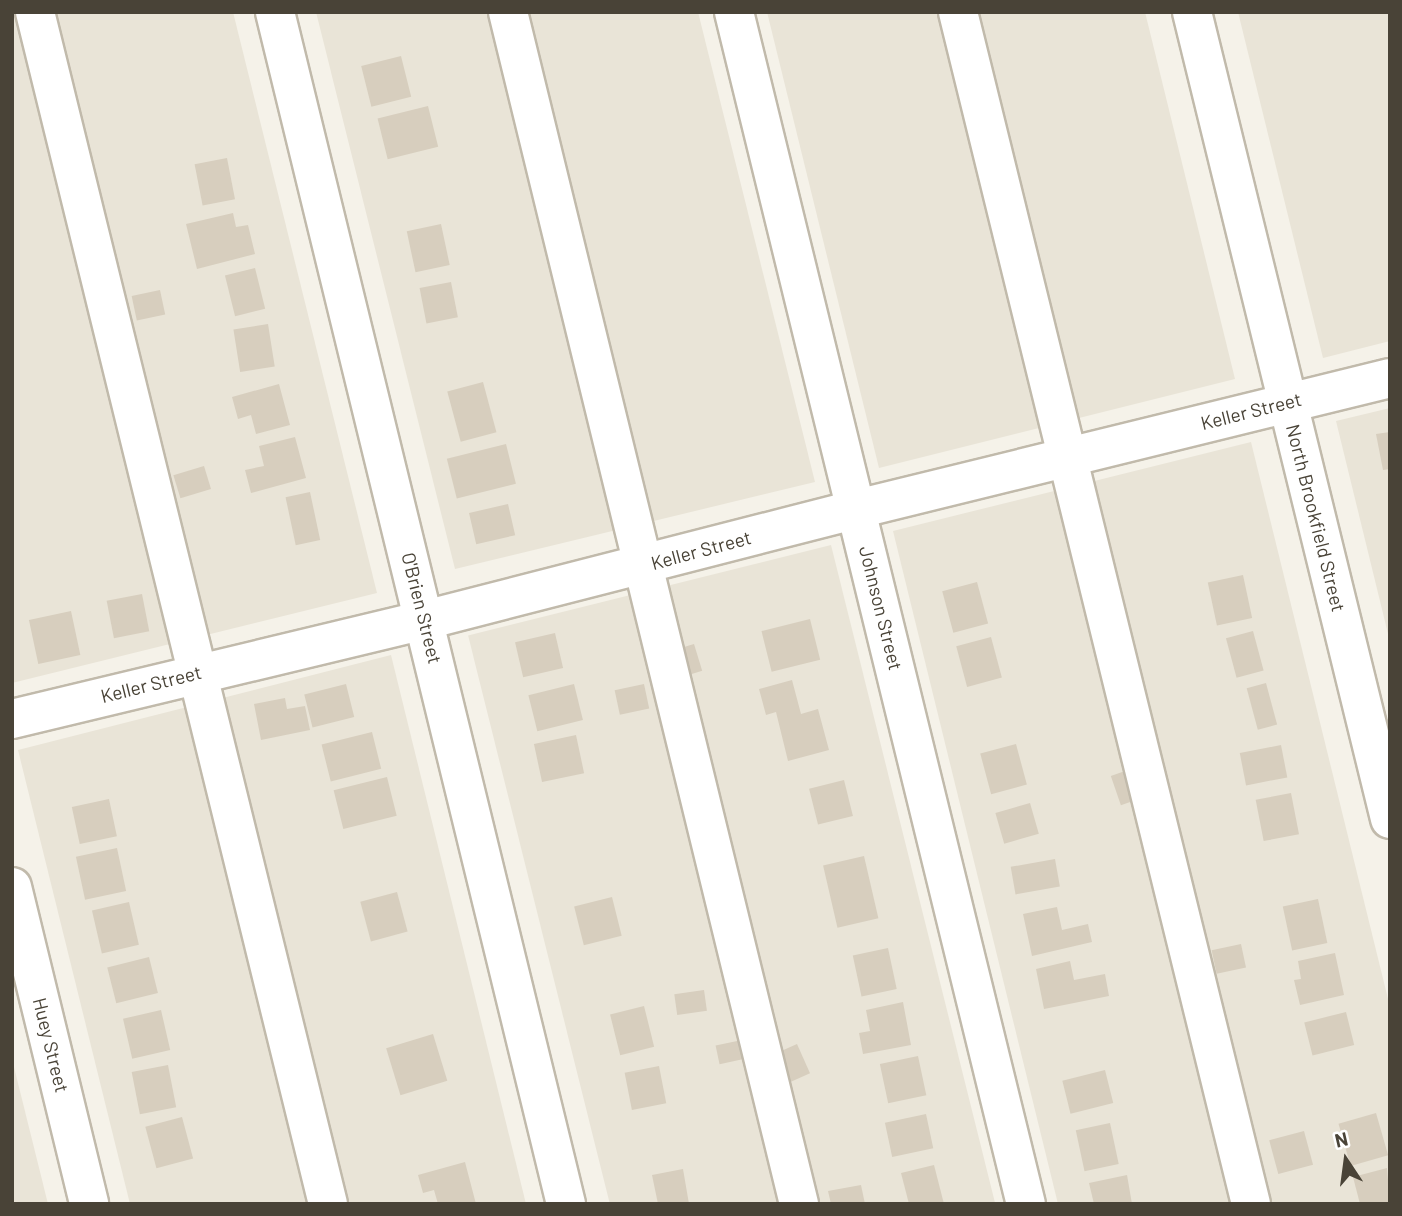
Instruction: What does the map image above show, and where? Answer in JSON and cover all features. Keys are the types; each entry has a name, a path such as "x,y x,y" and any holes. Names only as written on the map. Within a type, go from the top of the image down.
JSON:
{"street":[{"path":"35,12 328,1204"},
{"name":"O'Brien Street","path":"275,12 566,1204"},
{"path":"508,12 799,1204"},
{"name":"Johnson Street","path":"734,12 1026,1204"},
{"path":"958,12 1251,1204"},
{"name":"North Brookfield Street","path":"1192,12 1390,819"},
{"name":"Keller Street","path":"12,719 644,566 1067,456 1390,379"},
{"name":"Huey Street","path":"12,887 89,1204"}],"shaded area":[{"path":"12,12 233,12 377,593 12,683"},
{"path":"316,12 698,12 815,482 455,569"},
{"path":"767,12 1145,12 1235,379 879,468"},
{"path":"1238,12 1390,12 1390,341 1323,358"},
{"path":"1390,408 1390,642 1336,421"},
{"path":"1251,442 1390,1007 1390,1204 1058,1204 893,531"},
{"path":"831,545 995,1204 610,1204 468,635"},
{"path":"391,655 526,1204 130,1204 18,750"},
{"path":"12,1059 48,1204 12,1204"}],"building":[{"path":"401,56 411,97 371,107 361,66"},
{"path":"428,106 438,147 388,159 378,119"},
{"path":"227,158 235,199 203,206 195,164"},
{"path":"233,213 236,227 248,225 255,254 197,269 186,224"},
{"path":"441,224 450,265 415,272 407,231"},
{"path":"255,268 265,309 235,316 225,275"},
{"path":"451,282 458,317 426,323 420,288"},
{"path":"160,290 165,314 137,320 132,296"},
{"path":"268,324 275,366 240,372 233,329"},
{"path":"483,382 496,432 461,442 447,392"},
{"path":"279,384 290,425 256,434 251,415 238,419 232,397"},
{"path":"1390,432 1390,469 1383,470 1376,434"},
{"path":"295,437 306,478 251,493 245,470 264,466 259,446"},
{"path":"506,444 516,484 457,499 447,459"},
{"path":"204,466 211,489 180,498 173,475"},
{"path":"310,492 320,540 296,545 286,497"},
{"path":"508,504 515,535 476,544 469,513"},
{"path":"1243,575 1252,618 1217,626 1208,582"},
{"path":"977,582 988,624 953,633 942,591"},
{"path":"142,594 149,631 114,638 107,601"},
{"path":"71,611 80,655 38,664 29,620"},
{"path":"810,619 820,660 772,672 761,631"},
{"path":"1253,631 1264,671 1237,678 1226,638"},
{"path":"555,633 563,668 523,677 515,642"},
{"path":"991,637 1002,678 967,687 956,646"},
{"path":"694,644 702,671 677,678 669,652"},
{"path":"792,680 801,714 818,709 829,750 788,761 776,712 766,715 759,689"},
{"path":"1266,683 1277,725 1258,730 1247,688"},
{"path":"346,684 354,717 313,727 304,694"},
{"path":"574,684 583,720 537,731 528,695"},
{"path":"644,684 649,708 620,715 615,690"},
{"path":"285,698 287,709 305,706 310,730 261,740 254,704"},
{"path":"372,732 381,769 331,781 322,745"},
{"path":"576,735 584,773 542,782 534,744"},
{"path":"1016,744 1027,785 991,794 980,754"},
{"path":"1281,745 1287,777 1246,785 1240,753"},
{"path":"1125,771 1135,800 1121,805 1111,776"},
{"path":"387,777 397,816 343,829 334,790"},
{"path":"844,780 853,816 818,825 809,789"},
{"path":"1291,793 1299,834 1264,841 1256,800"},
{"path":"109,799 117,836 80,844 72,807"},
{"path":"1030,803 1039,834 1004,844 995,813"},
{"path":"117,848 126,891 85,900 76,857"},
{"path":"864,856 878,918 837,928 823,865"},
{"path":"1055,859 1060,887 1016,894 1011,867"},
{"path":"397,892 408,932 371,941 360,902"},
{"path":"612,897 622,936 584,945 574,906"},
{"path":"1318,899 1327,943 1292,951 1283,906"},
{"path":"129,902 139,945 102,953 92,911"},
{"path":"1057,907 1062,930 1088,924 1092,942 1032,956 1023,914"},
{"path":"1241,944 1246,967 1217,974 1212,950"},
{"path":"888,948 897,989 862,997 853,955"},
{"path":"1335,953 1344,995 1300,1005 1294,980 1301,979 1298,961"},
{"path":"149,957 158,993 116,1003 107,967"},
{"path":"1070,961 1074,980 1105,974 1109,996 1044,1009 1036,969"},
{"path":"704,990 707,1011 677,1015 674,994"},
{"path":"903,1002 911,1045 863,1054 859,1033 870,1031 866,1010"},
{"path":"644,1006 654,1047 620,1055 610,1014"},
{"path":"161,1010 170,1050 132,1059 123,1019"},
{"path":"1346,1012 1354,1045 1313,1055 1304,1022"},
{"path":"433,1034 447,1081 400,1095 386,1048"},
{"path":"742,1040 746,1059 720,1064 716,1046"},
{"path":"797,1044 810,1073 785,1084 772,1055"},
{"path":"918,1056 926,1095 888,1103 880,1064"},
{"path":"168,1065 176,1107 140,1114 132,1072"},
{"path":"659,1066 666,1103 632,1110 625,1073"},
{"path":"1105,1070 1113,1103 1071,1114 1062,1081"},
{"path":"1376,1113 1388,1155 1351,1166 1339,1124"},
{"path":"926,1114 933,1148 892,1157 885,1123"},
{"path":"182,1117 193,1159 156,1168 145,1127"},
{"path":"1110,1123 1119,1164 1084,1171 1076,1130"},
{"path":"1304,1131 1313,1165 1278,1174 1269,1140"},
{"path":"465,1162 476,1204 438,1204 434,1190 423,1193 418,1175"},
{"path":"934,1165 944,1204 909,1204 901,1173"},
{"path":"1387,1168 1390,1204 1360,1204 1353,1177"},
{"path":"683,1169 689,1204 658,1204 652,1175"},
{"path":"1127,1175 1132,1204 1094,1204 1089,1183"},
{"path":"861,1185 865,1204 831,1204 828,1191"}]}
